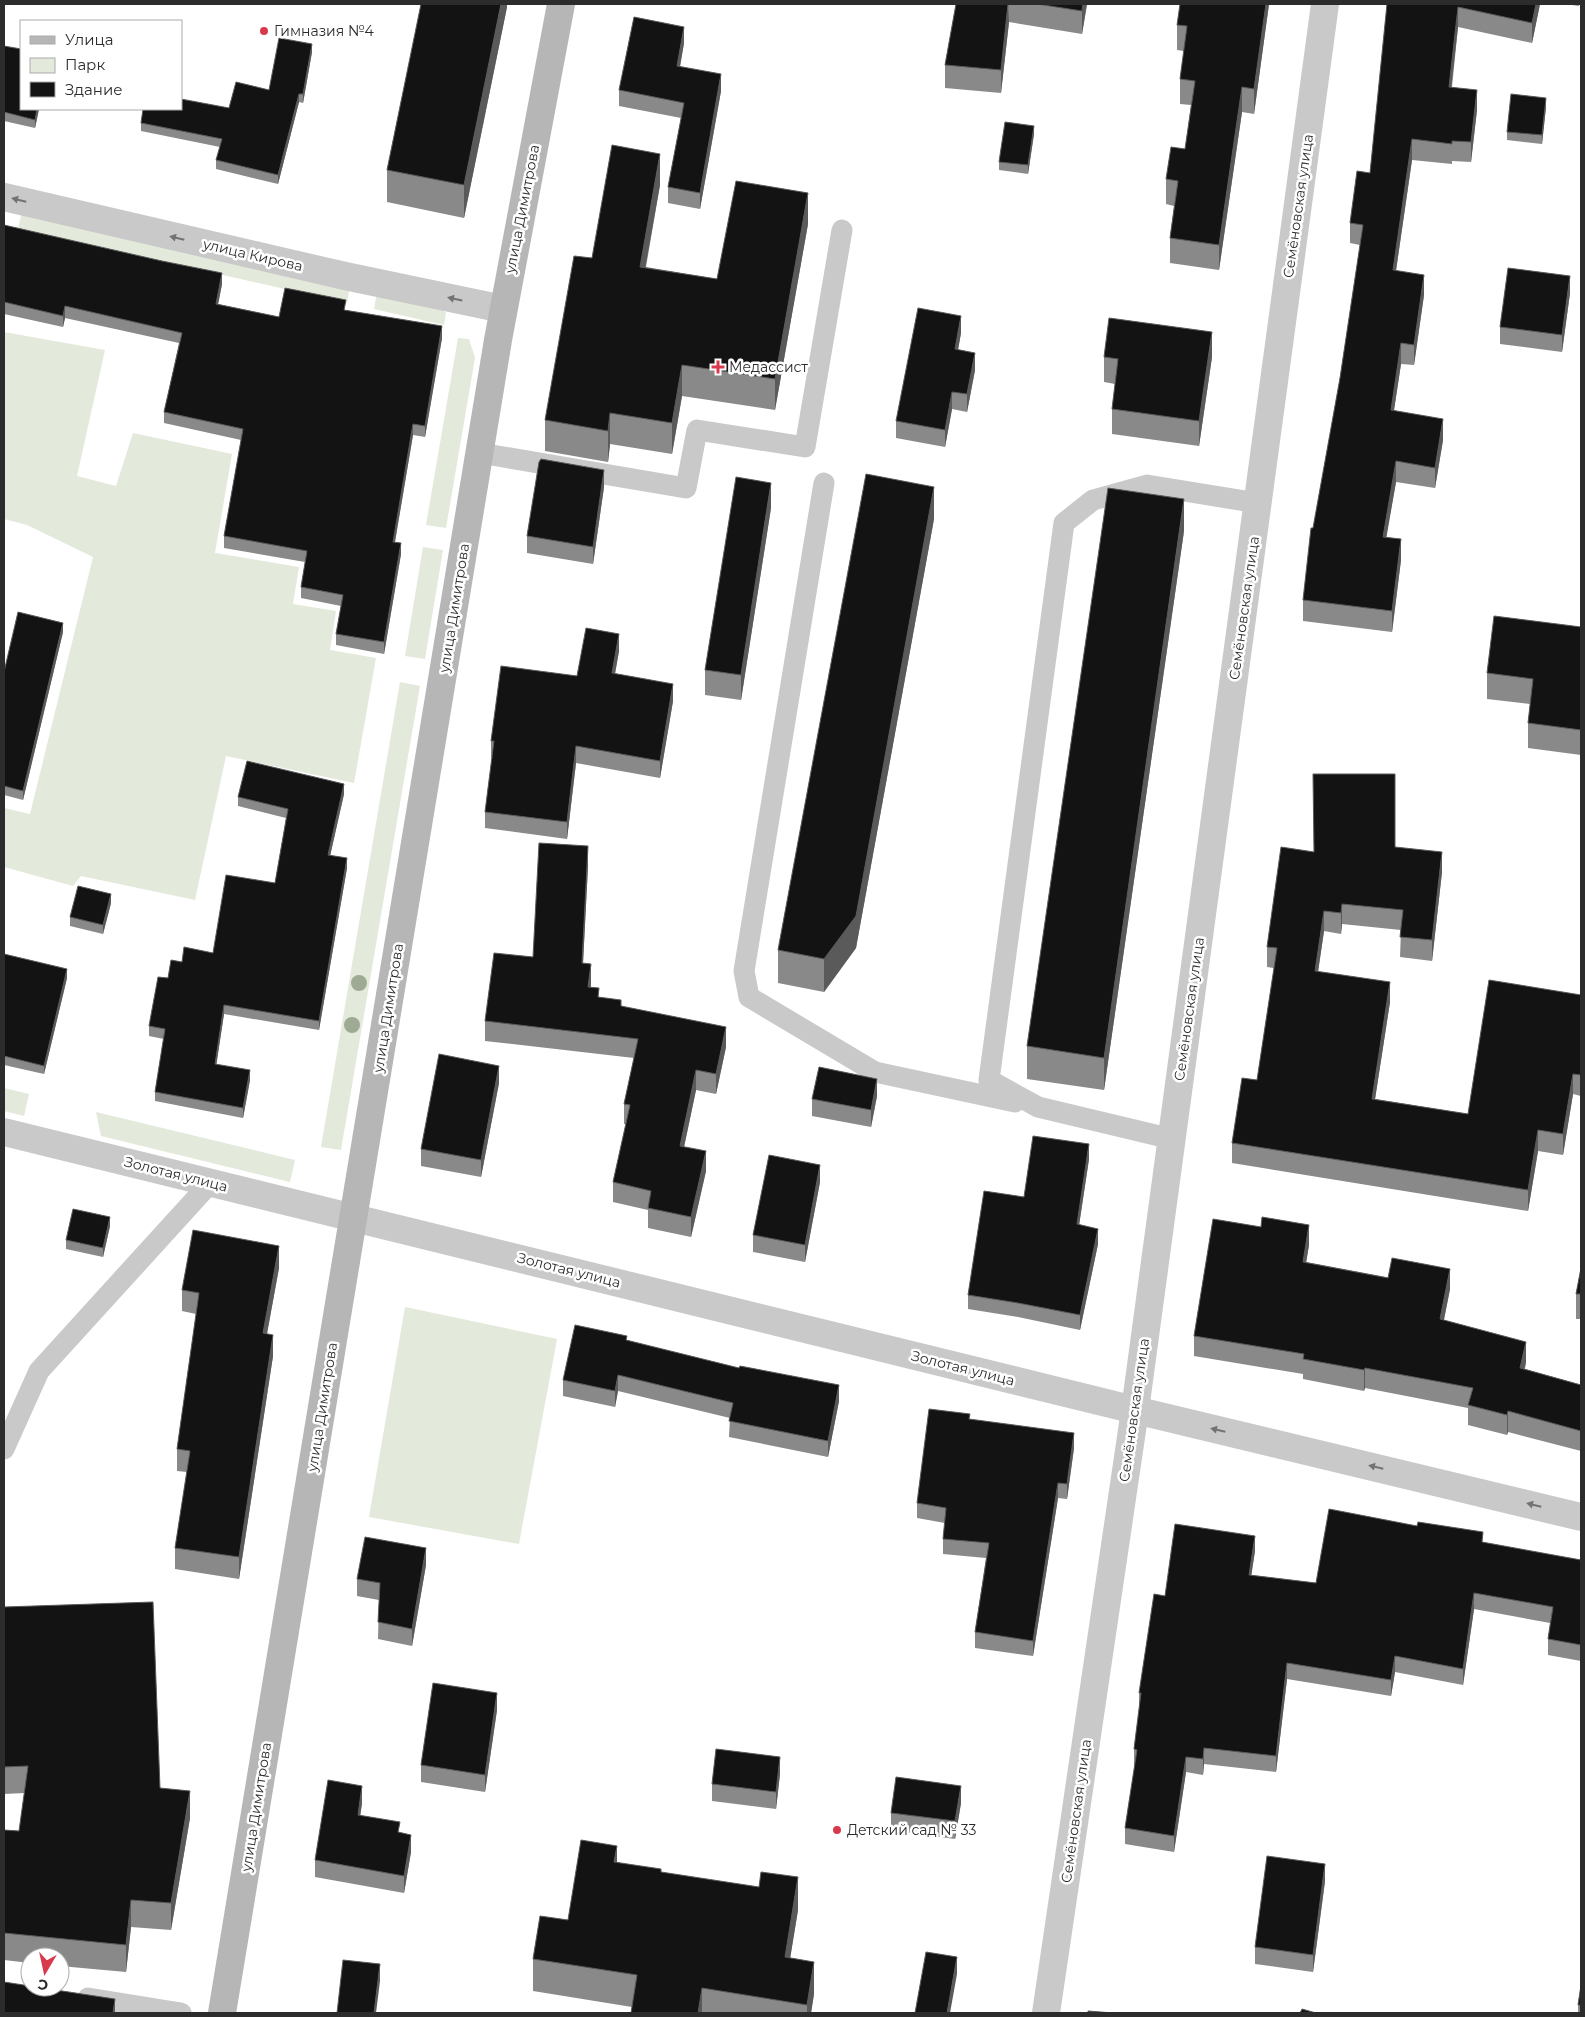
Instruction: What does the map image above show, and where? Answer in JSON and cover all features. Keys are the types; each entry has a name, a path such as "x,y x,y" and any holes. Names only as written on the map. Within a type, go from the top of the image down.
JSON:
{"main road":[{"name":"улица Димитрова","path":"222,2013 503,309 561,4"}],"street":[{"name":"Семёновская улица","path":"1046,2013 1135,1410 1325,4"},
{"name":"улица Кирова","path":"4,197 335,274 503,309"},
{"name":"Золотая улица","path":"4,1132 1135,1410 1581,1517"}],"lane":[{"path":"480,453 686,488 697,430 805,447 842,230"},
{"path":"824,483 744,971 749,997 874,1072 1038,1107 1172,1139"},
{"path":"1038,1107 988,1080 1064,523 1093,500 1147,485 1258,503"},
{"path":"4,1450 39,1371 211,1182"},
{"path":"73,1995 181,2013"}],"green space":[{"path":"23,206 351,281 347,303 18,229"},
{"path":"378,287 432,300 446,313 444,325 374,309"},
{"path":"4,332 105,350 77,476 116,486 133,433 232,454 215,553 299,567 293,604 336,611 330,650 376,658 354,783 226,756 195,900 81,876 73,886 4,867 4,808 30,814 93,557 27,525 4,519"},
{"path":"458,338 469,339 475,358 446,528 426,525"},
{"path":"423,547 443,550 425,659 405,656"},
{"path":"400,682 420,686 341,1150 321,1147"},
{"path":"4,1088 29,1094 24,1116 4,1111"},
{"path":"96,1112 295,1160 290,1182 101,1136"},
{"path":"405,1307 557,1339 519,1544 369,1517"}],"building":[{"path":"421,4 501,4 464,185 387,170"},
{"path":"956,4 1008,4 1001,70 945,65"},
{"path":"1037,4 1083,4 1082,11"},
{"path":"1180,4 1266,4 1254,89 1242,87 1219,245 1170,238 1178,181 1166,179 1171,147 1185,149 1195,81 1180,79 1187,26 1177,25"},
{"path":"1387,4 1536,4 1532,23 1458,7 1449,87 1477,90 1471,142 1452,141 1452,144 1412,139 1393,270 1424,275 1414,345 1401,343 1391,410 1443,419 1435,468 1396,461 1383,537 1401,539 1392,611 1303,600 1311,528 1313,528 1340,378 1363,225 1350,223 1357,171 1370,173"},
{"path":"634,17 684,27 677,66 721,74 700,193 668,187 684,103 619,90"},
{"path":"279,38 312,44 303,94 299,94 278,175 216,160 222,139 141,123 143,110 182,110 182,99 229,108 236,82 269,90"},
{"path":"4,46 20,49 20,110 37,110 35,120 4,112"},
{"path":"1511,94 1546,98 1542,135 1507,132"},
{"path":"1005,122 1034,126 1028,165 999,162"},
{"path":"612,145 660,154 640,267 717,279 736,181 808,193 775,379 682,365 672,423 610,413 608,431 545,420 574,256 592,258"},
{"path":"4,225 222,273 216,304 279,317 285,288 346,300 344,310 442,326 425,426 413,424 393,542 401,543 384,642 336,634 343,595 301,587 307,551 224,536 243,429 164,412 182,333 65,306 63,316 4,302"},
{"path":"1508,268 1570,276 1562,335 1500,327"},
{"path":"918,308 961,316 955,349 975,353 967,394 952,392 945,430 896,421"},
{"path":"1109,318 1212,332 1199,421 1112,409 1118,359 1104,357"},
{"path":"541,459 604,470 593,547 527,536"},
{"path":"866,474 934,487 856,916 824,959 778,950"},
{"path":"736,477 771,483 741,675 705,670"},
{"path":"1108,488 1184,499 1104,1058 1027,1046"},
{"path":"18,612 63,623 23,791 4,786 4,672"},
{"path":"1494,616 1581,627 1581,730 1528,723 1533,679 1487,673"},
{"path":"586,628 619,634 612,673 673,684 660,761 576,746 567,822 485,812 494,741 491,741 501,666 577,676"},
{"path":"247,761 344,784 328,855 347,858 319,1021 224,1005 215,1064 250,1070 243,1108 155,1092 165,1029 149,1026 158,977 168,978 171,960 182,962 184,947 213,953 226,875 275,883 288,809 238,797"},
{"path":"1313,774 1395,774 1395,847 1442,852 1432,940 1400,937 1403,910 1342,904 1341,913 1324,911 1315,971 1390,982 1372,1099 1468,1114 1489,980 1581,995 1581,1075 1573,1074 1563,1134 1538,1130 1528,1190 1232,1143 1242,1078 1257,1080 1277,948 1267,947 1281,847 1314,852"},
{"path":"539,843 588,846 582,963 591,964 588,987 599,988 598,997 621,1000 621,1006 726,1027 716,1074 696,1070 680,1146 706,1151 691,1217 648,1208 651,1191 613,1182 630,1105 624,1104 638,1039 485,1021 494,953 533,957"},
{"path":"78,886 111,894 103,925 70,917"},
{"path":"4,954 67,969 44,1066 4,1056"},
{"path":"439,1054 499,1066 481,1160 421,1149"},
{"path":"819,1067 877,1079 871,1110 812,1099"},
{"path":"1033,1136 1089,1144 1077,1224 1098,1229 1080,1315 968,1295 984,1191 1024,1197"},
{"path":"769,1155 820,1165 805,1245 753,1235"},
{"path":"73,1209 110,1217 103,1248 66,1240"},
{"path":"1262,1217 1309,1225 1303,1262 1388,1278 1392,1258 1450,1269 1440,1319 1526,1342 1520,1368 1581,1385 1581,1431 1508,1411 1507,1415 1468,1405 1473,1388 1365,1368 1364,1370 1303,1359 1304,1354 1194,1336 1213,1219 1261,1227"},
{"path":"193,1230 279,1246 263,1333 273,1335 239,1557 175,1548 190,1451 177,1449 199,1293 182,1290"},
{"path":"1581,1268 1581,1294 1576,1294"},
{"path":"575,1325 627,1336 626,1340 739,1368 740,1366 839,1385 828,1441 729,1421 733,1403 618,1375 615,1391 563,1380"},
{"path":"929,1409 970,1414 969,1419 1074,1433 1067,1484 1058,1483 1033,1641 975,1632 989,1543 943,1539 946,1508 917,1503"},
{"path":"1329,1509 1417,1526 1418,1522 1483,1532 1482,1542 1581,1560 1581,1645 1548,1639 1553,1607 1474,1593 1463,1669 1395,1656 1391,1680 1287,1663 1276,1756 1204,1748 1203,1759 1186,1757 1174,1836 1125,1828 1137,1750 1134,1749 1141,1693 1139,1693 1154,1594 1165,1596 1175,1524 1255,1536 1249,1575 1316,1583"},
{"path":"365,1537 426,1548 412,1629 378,1622 380,1583 357,1579"},
{"path":"153,1602 160,1788 190,1791 171,1903 131,1900 126,1945 4,1933 4,1830 19,1831 28,1766 4,1767 4,1607"},
{"path":"433,1683 497,1693 485,1775 421,1765"},
{"path":"716,1749 780,1757 776,1792 712,1784"},
{"path":"896,1777 961,1786 955,1821 891,1813"},
{"path":"328,1780 362,1786 358,1815 400,1822 398,1832 411,1835 404,1876 315,1860"},
{"path":"581,1840 617,1846 614,1862 661,1869 661,1872 759,1887 761,1872 798,1877 785,1957 814,1962 807,2005 702,1988 698,2013 631,2013 637,1975 533,1959 540,1916 568,1920"},
{"path":"1267,1856 1325,1864 1313,1955 1255,1947"},
{"path":"926,1952 957,1957 947,2013 915,2013"},
{"path":"343,1960 380,1964 374,2013 337,2013"},
{"path":"4,1982 20,1984 20,1997 70,1997 70,1992 115,1999 113,2013 4,2013"},
{"path":"1581,1985 1581,2005 1578,2005"},
{"path":"1302,2009 1316,2013 1300,2013"},
{"path":"1088,2011 1113,2013 1088,2013"}],"place":[{"name":"Гимназия №4","path":"264,31"},
{"name":"Медассист","path":"718,367"},
{"name":"Детский сад № 33","path":"837,1830"}]}
